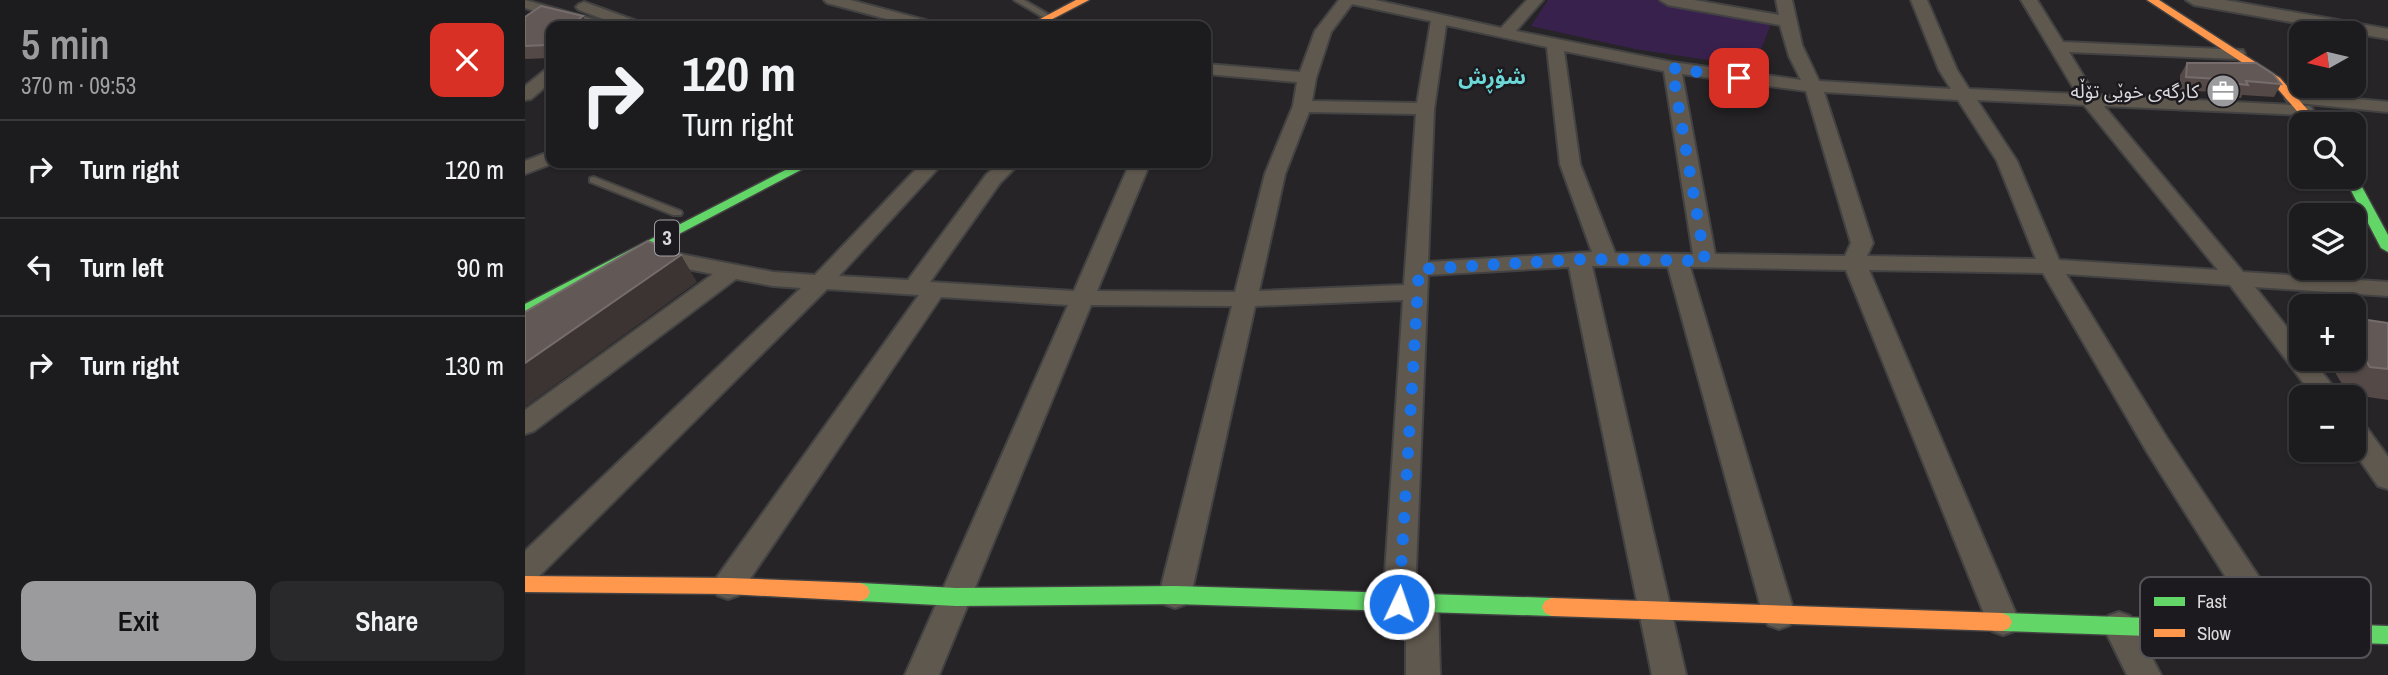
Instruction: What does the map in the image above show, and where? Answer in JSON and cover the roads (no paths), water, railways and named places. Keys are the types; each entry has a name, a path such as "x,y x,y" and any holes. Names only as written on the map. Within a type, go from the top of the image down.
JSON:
{"main road":[{"path":"2151,0 2276,80 2304,111"},
{"path":"1041,21 1088,7"},
{"path":"1072,21 1088,7"},
{"name":"3","path":"640,242 677,213 766,168"},
{"name":"3","path":"525,310 640,242 796,168"},
{"path":"2356,189 2388,248"},
{"path":"525,583 728,586 956,597 1175,595 2140,627"}],"street":[{"path":"564,0 622,21"},
{"path":"832,0 911,21"},
{"path":"1175,595 1222,400 1243,299 1275,174 1302,106 1307,78 1323,32 1347,0"},
{"path":"1354,0 1401,4 1439,19 1672,68 1813,86 2304,111 2388,107"},
{"path":"1504,34 1535,0"},
{"path":"1668,0 1786,11 1802,68 1813,86 1862,243 1854,262 2003,621"},
{"path":"1919,0 1948,71 2007,161 2050,266 2157,445 2242,577"},
{"path":"2029,0 2089,100 2236,278 2320,385"},
{"path":"2194,0 2388,34"},
{"path":"525,3 584,21"},
{"path":"2262,10 2292,21"},
{"path":"1423,675 1411,604 1418,280 1425,109 1439,19"},
{"path":"1555,45 1570,164 1592,259 1669,675"},
{"path":"2366,45 2388,51"},
{"path":"2058,47 2237,54"},
{"path":"1672,68 1705,261"},
{"path":"1211,69 1307,78"},
{"path":"525,95 546,78"},
{"path":"1302,106 1425,109"},
{"path":"525,148 546,154"},
{"path":"525,168 546,158"},
{"path":"525,570 820,283 928,168"},
{"path":"728,586 925,289 993,179 1005,168"},
{"path":"922,675 1138,168"},
{"path":"640,242 729,272 820,283 1084,298 1243,299 1592,259 2050,266 2388,289"},
{"path":"1677,260 1779,615"},
{"path":"525,424 729,272"},
{"path":"2366,448 2388,478"},
{"path":"2119,626 2144,675"}],"lane":[{"path":"1018,0 1049,17"},
{"path":"594,180 677,213"}],"place":[{"name":"کارگەی خوێی تۆڵە","path":"2223,91"}],"district":[{"name":"شۆڕش","path":"1492,77"}]}
